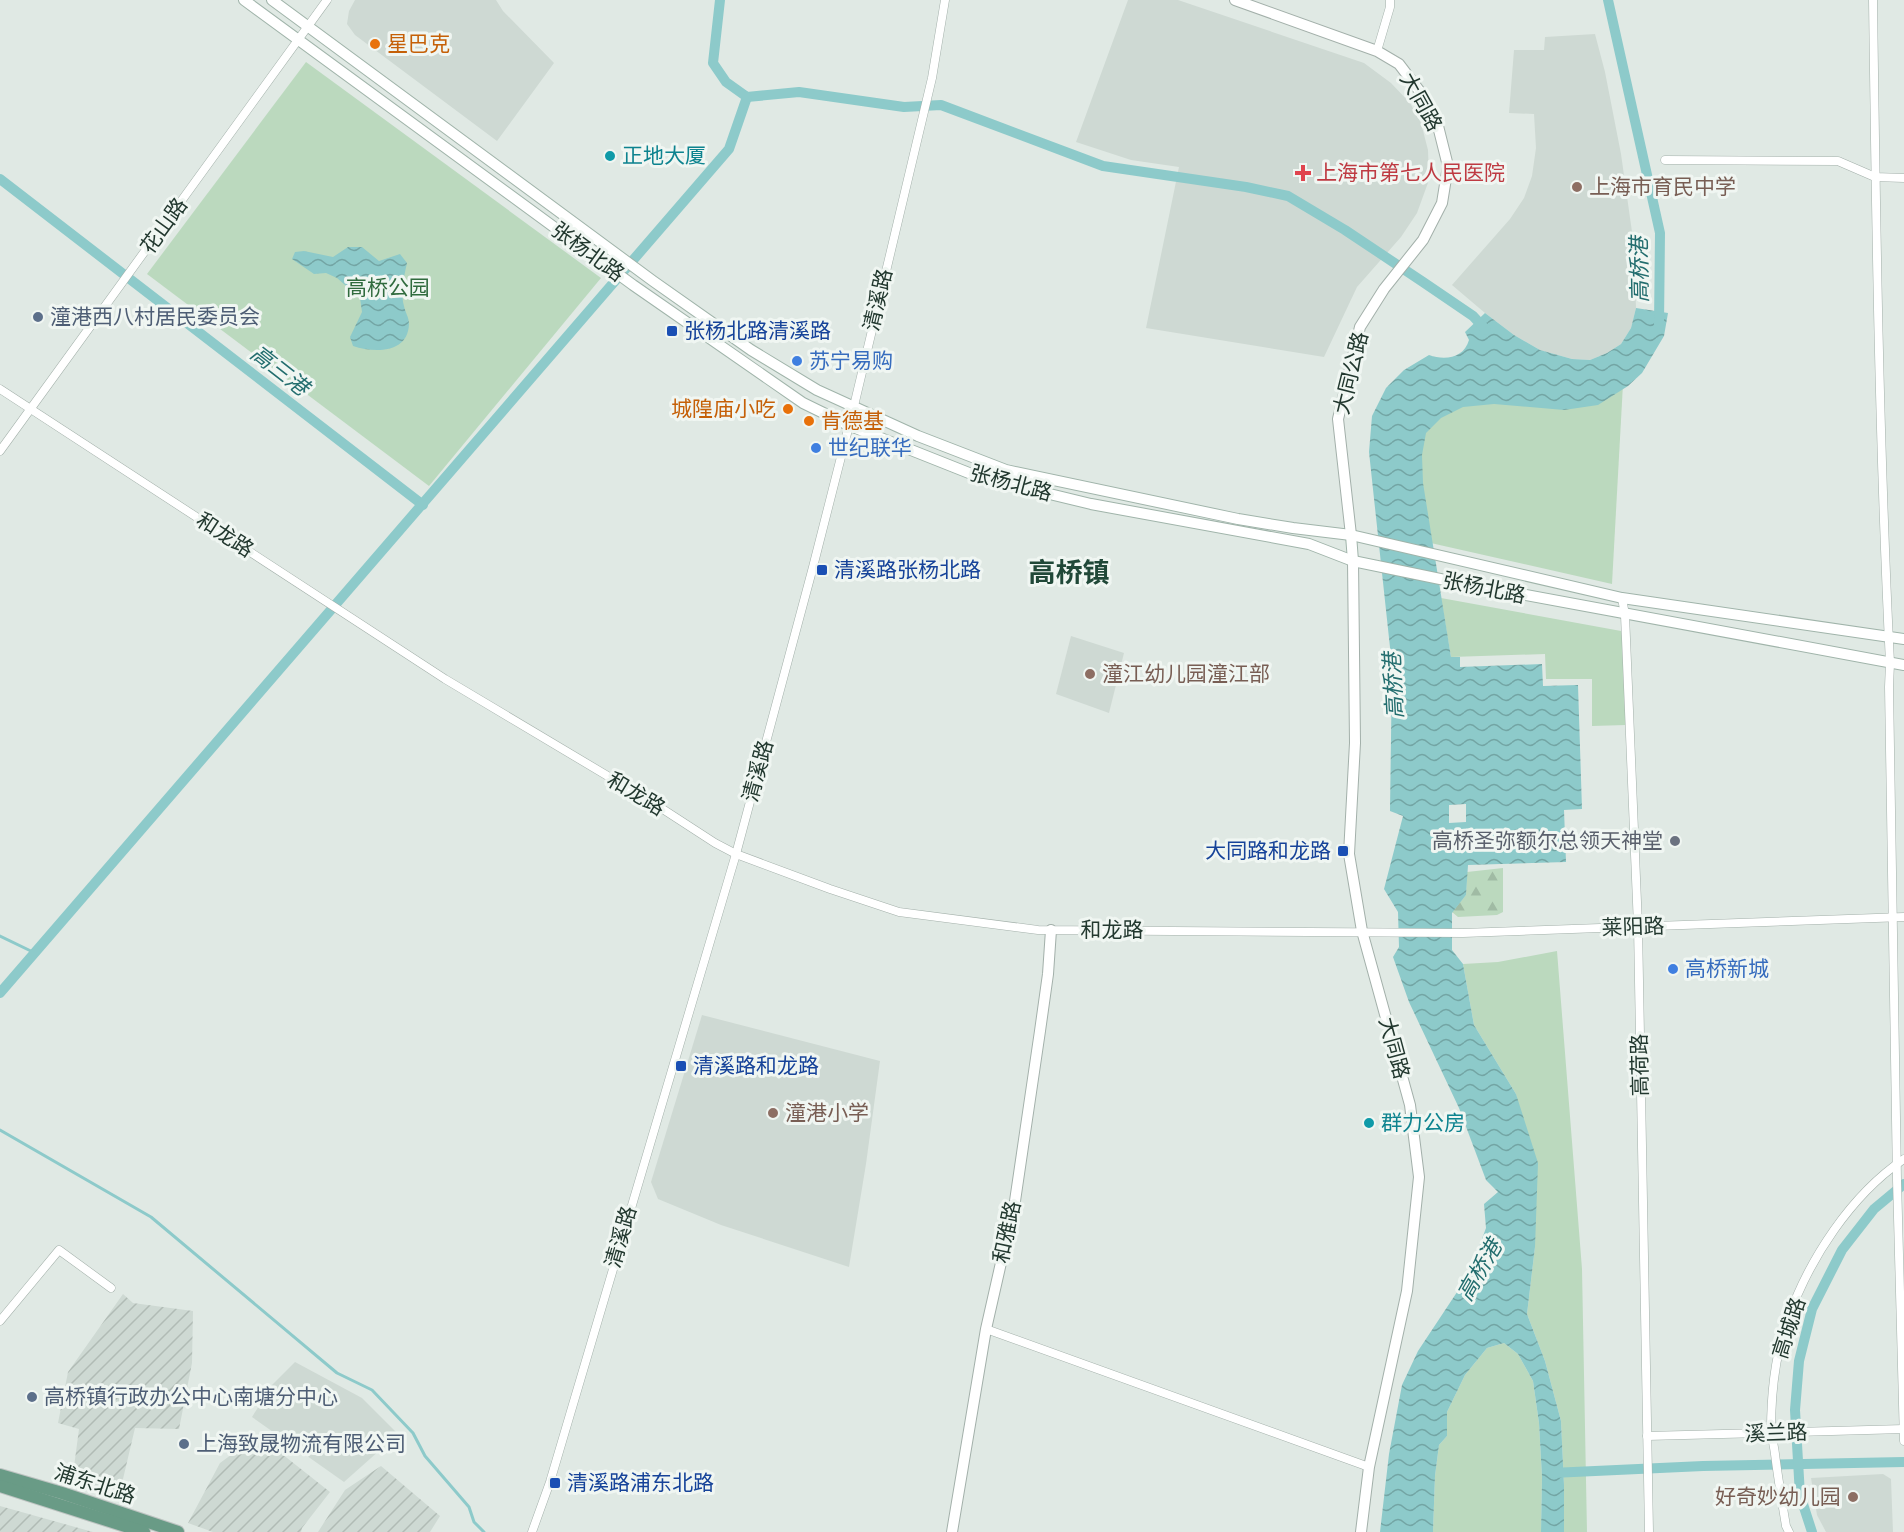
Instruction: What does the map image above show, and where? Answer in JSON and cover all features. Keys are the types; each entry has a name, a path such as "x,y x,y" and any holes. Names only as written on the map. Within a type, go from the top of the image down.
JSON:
{"main road":[{"name":"张杨北路","path":"244,0 626,280 803,403 848,425 979,477 1091,504 1309,544 1353,561 1445,580 1904,665"},
{"name":"张杨北路","path":"272,0 636,269 751,350 817,390 918,436 1006,470 1238,519 1351,535 1622,598 1904,639"},
{"name":"大同路","path":"1235,0 1377,51 1400,64 1421,93 1437,122 1448,166 1442,203 1423,240"},
{"name":"大同公路","path":"1353,561 1338,419 1360,327 1384,289 1423,240"},
{"name":"大同路","path":"1353,561 1355,743 1349,854 1362,931 1410,1105 1419,1177 1407,1290 1369,1467 1361,1532"},
{"name":"和雅路","path":"952,1532 986,1329 1015,1201 1048,974 1051,930"},
{"name":"浦东北路","path":"0,1474 62,1492 178,1532"},
{"name":"浦东北路","path":"0,1486 144,1532"}],"street":[{"name":"花山路","path":"0,451 327,0"},
{"name":"清溪路","path":"532,1532 550,1482 736,854 854,405 932,78 945,0"},
{"path":"1377,51 1390,0"},
{"path":"1873,0 1875,177 1890,663 1893,917 1900,1161 1898,1212 1904,1441"},
{"path":"1665,160 1838,161 1875,177 1904,178"},
{"name":"和龙路","path":"0,389 445,679 736,854 899,912 1026,928 1362,931"},
{"name":"高荷路","path":"1622,598 1625,615 1638,926 1649,1532"},
{"name":"莱阳路","path":"1362,931 1463,933 1904,917"},
{"name":"高城路","path":"1789,1532 1777,1478 1771,1433 1774,1375 1788,1319 1817,1255 1853,1205 1900,1161"},
{"path":"0,1322 58,1250 111,1288"},
{"path":"986,1329 1369,1467"},
{"name":"溪兰路","path":"1647,1436 1903,1429"}],"shaded area":[{"path":"355,0 496,0 503,11 554,63 497,141 355,35 347,24 349,11"},
{"name":"上海市第七人民医院","path":"1128,0 1178,0 1364,63 1391,83 1410,103 1421,123 1428,150 1429,180 1417,213 1401,237 1357,287 1324,357 1146,328 1179,167 1131,160 1076,142"},
{"name":"上海市育民中学","path":"1595,34 1621,154 1634,246 1636,308 1631,328 1621,344 1590,360 1572,359 1540,350 1514,335 1452,285 1510,219 1524,198 1532,176 1536,148 1534,114 1509,113 1514,50 1544,50 1545,37"},
{"name":"潼江幼儿园潼江部","path":"1071,636 1124,653 1109,713 1056,694"},
{"name":"潼港小学","path":"702,1015 880,1061 849,1267 721,1225 658,1199 651,1182"},
{"path":"123,1294 133,1303 193,1311 192,1363 179,1429 135,1428 119,1496 72,1482 79,1429 58,1423 68,1372"},
{"path":"295,1362 362,1398 398,1434 344,1482 252,1417 272,1385"},
{"path":"258,1435 330,1492 301,1532 213,1532 188,1523 220,1463"},
{"path":"381,1466 440,1516 430,1532 318,1532 345,1490"},
{"name":"好奇妙幼儿园","path":"1883,1474 1891,1479 1893,1532 1826,1532 1817,1515 1811,1478"},
{"path":"0,1506 93,1532 0,1532"}],"green space":[{"name":"高桥公园","path":"306,62 601,278 429,486 147,274"},
{"path":"1623,384 1612,584 1413,539 1406,443 1453,394"},
{"path":"1441,598 1621,631 1624,645 1626,725 1592,726 1592,679 1546,679 1545,654 1451,657"},
{"path":"1503,868 1503,912 1497,915 1458,917 1452,912 1466,895 1467,872"},
{"path":"1557,951 1582,1269 1587,1532 1564,1532 1561,1421 1545,1361 1527,1314 1535,1247 1516,1094 1474,1025 1463,964 1498,962"},
{"path":"1504,1343 1518,1354 1533,1381 1539,1423 1542,1477 1541,1532 1433,1532 1435,1476 1439,1445 1447,1436 1447,1412 1465,1375 1487,1348"}],"water":[{"path":"348,247 362,247 379,261 400,254 407,263 402,295 409,324 403,341 396,346 370,350 353,346 350,337 362,312 360,298 337,278 326,273 314,274 292,259 295,252 304,251 333,257"},
{"path":"1636,308 1668,313 1664,336 1642,373 1628,386 1598,405 1564,410 1494,404 1463,407 1441,418 1426,433 1422,455 1423,483 1451,657 1460,657 1460,667 1542,664 1543,686 1578,685 1582,809 1564,810 1566,862 1468,865 1466,895 1452,913 1452,950 1463,964 1474,1025 1516,1094 1538,1163 1535,1247 1527,1314 1545,1361 1561,1421 1564,1532 1541,1532 1542,1477 1539,1423 1533,1381 1518,1354 1504,1343 1487,1348 1465,1375 1447,1412 1447,1436 1439,1445 1435,1476 1433,1532 1380,1532 1389,1454 1402,1385 1418,1351 1469,1274 1486,1228 1484,1204 1498,1192 1486,1180 1459,1108 1409,1002 1393,957 1399,947 1398,912 1384,889 1403,816 1390,811 1392,666 1369,452 1372,416 1386,388 1404,370 1429,355 1447,358 1463,351 1469,340 1465,332 1485,313 1514,335 1540,350 1572,359 1590,360 1607,353 1621,344 1631,328","holes":["1466,804 1466,822 1449,823 1449,805"]}],"waterway":[{"path":"720,0 713,63 726,82 747,97 799,92 904,107 941,105 1103,166 1246,187 1288,196 1345,230 1423,282 1473,316 1486,330"},
{"name":"高桥港","path":"1608,0 1660,233 1659,324"},
{"path":"0,993 729,149 747,97"},
{"name":"高三港","path":"0,179 423,505"},
{"path":"0,936 35,953"},
{"path":"0,1130 151,1217 337,1373 372,1390 413,1433 425,1456 469,1507 474,1522 484,1532"},
{"path":"1812,1532 1800,1495 1795,1410 1799,1361 1812,1309 1842,1250 1874,1209 1904,1184"},
{"path":"1552,1473 1703,1466 1904,1462"}],"place":[{"name":"星巴克","path":"375,44"},
{"name":"正地大厦","path":"610,156"},
{"name":"上海市第七人民医院","path":"1303,173"},
{"name":"上海市育民中学","path":"1577,187"},
{"name":"潼港西八村居民委员会","path":"38,317"},
{"name":"张杨北路清溪路","path":"672,331"},
{"name":"苏宁易购","path":"797,361"},
{"name":"城隍庙小吃","path":"788,409"},
{"name":"肯德基","path":"809,421"},
{"name":"世纪联华","path":"816,448"},
{"name":"清溪路张杨北路","path":"822,570"},
{"name":"潼江幼儿园潼江部","path":"1090,674"},
{"name":"高桥圣弥额尔总领天神堂","path":"1675,841"},
{"name":"大同路和龙路","path":"1343,851"},
{"name":"高桥新城","path":"1673,969"},
{"name":"清溪路和龙路","path":"681,1066"},
{"name":"潼港小学","path":"773,1113"},
{"name":"群力公房","path":"1369,1123"},
{"name":"高桥镇行政办公中心南塘分中心","path":"32,1397"},
{"name":"上海致晟物流有限公司","path":"184,1444"},
{"name":"清溪路浦东北路","path":"555,1483"},
{"name":"好奇妙幼儿园","path":"1853,1497"}],"district":[{"name":"高桥镇","path":"1069,573"}]}
